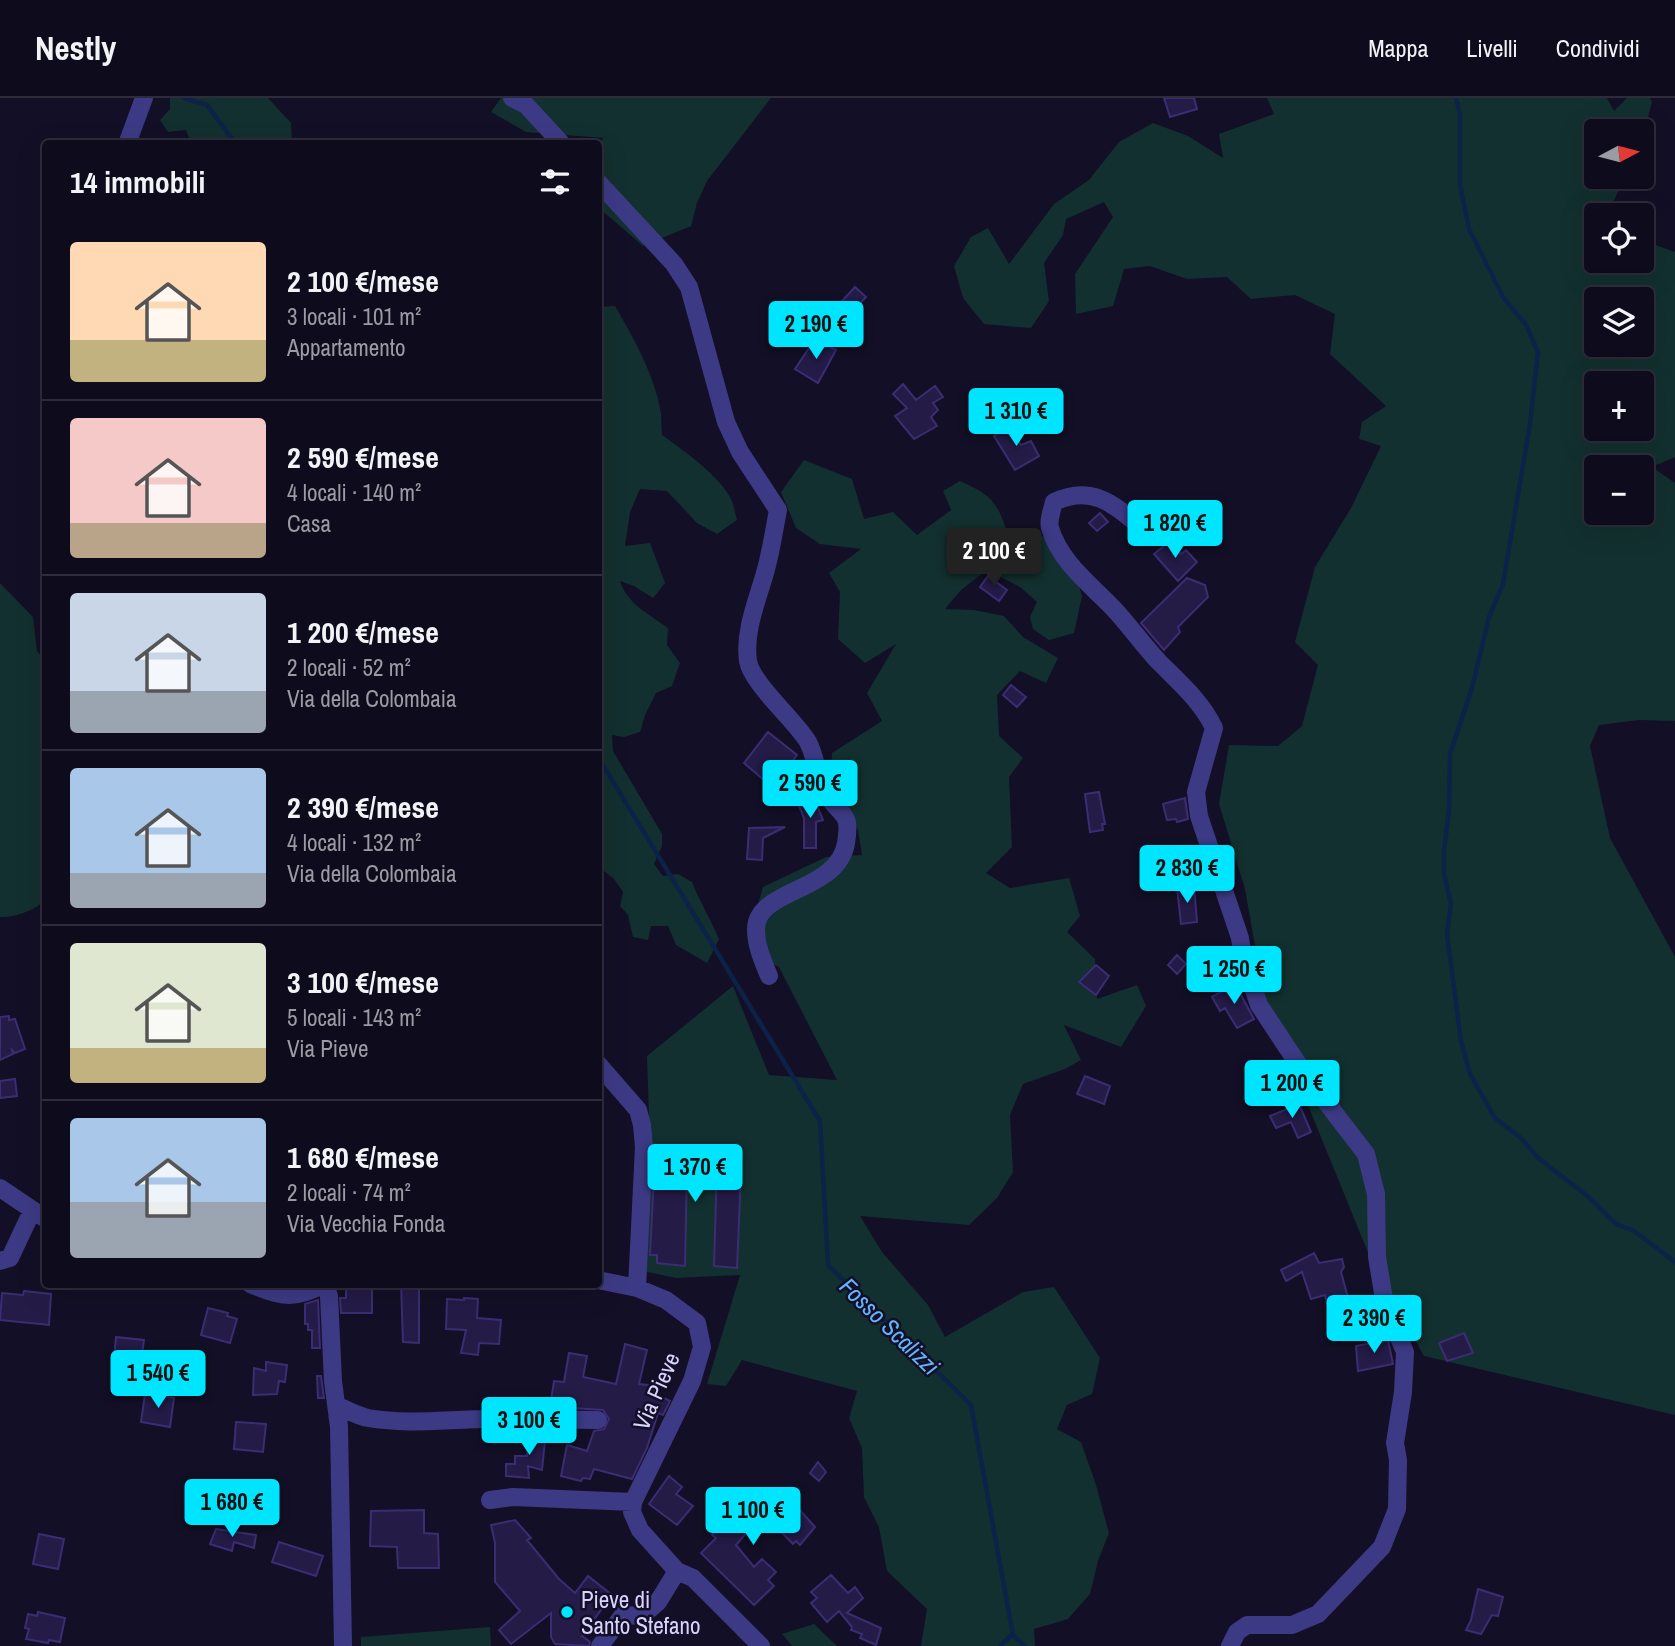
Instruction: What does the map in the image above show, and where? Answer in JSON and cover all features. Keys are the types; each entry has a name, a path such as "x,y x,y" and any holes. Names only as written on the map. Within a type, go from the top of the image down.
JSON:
{"street":[{"path":"512,98 526,105 558,140"},
{"path":"129,140 144,102"},
{"path":"602,186 674,264 690,287 726,422 740,452 778,510 765,572 752,616 748,663 763,687 808,743 821,783 829,798 842,810 848,824 846,847 833,870 808,886 785,895 763,910 755,928 760,955 769,976"},
{"path":"1154,537 1098,496 1071,494 1054,502 1048,526 1058,547 1083,580 1112,607 1160,663 1172,673 1208,715 1214,728 1196,792 1199,816 1240,938 1243,958 1259,1005 1298,1065 1366,1154 1376,1194 1377,1257 1385,1305 1405,1352 1403,1392 1395,1443 1398,1461 1397,1509 1382,1547 1318,1614 1292,1625 1247,1625 1237,1632 1230,1646"},
{"path":"602,1069 638,1110 642,1125 644,1147 637,1288"},
{"path":"0,1188 39,1215 10,1258 0,1261"},
{"name":"Via Pieve","path":"602,1281 637,1288 666,1300 697,1323 702,1347 692,1381 633,1502"},
{"path":"261,1288 279,1295 295,1296 318,1288"},
{"path":"326,1288 333,1381 338,1406 343,1646"},
{"path":"338,1406 365,1417 396,1421 524,1418 598,1420"},
{"path":"490,1500 513,1497 633,1502 632,1512 640,1530 677,1571 693,1578 761,1646"},
{"path":"600,1646 622,1615 642,1616 658,1602 677,1571"}],"green space":[{"path":"170,98 268,98 291,123 292,140 190,140 186,130 168,132 160,120 170,109"},
{"path":"501,98 771,98 707,181 691,226 643,246 602,211 601,140 604,138 526,132 491,112"},
{"path":"1267,98 1607,98 1614,111 1627,98 1650,98 1652,102 1648,119 1584,119 1584,189 1619,189 1613,203 1584,203 1584,273 1654,273 1654,244 1675,252 1675,457 1654,466 1654,455 1584,455 1584,525 1654,525 1654,468 1675,483 1675,721 1639,720 1599,725 1590,746 1610,838 1675,957 1675,1415 1424,1356 1373,1265 1264,997 1245,889 1219,804 1229,745 1278,746 1302,726 1318,665 1295,642 1315,567 1351,508 1381,446 1359,439 1362,422 1386,406 1330,354 1335,314 1295,295 1251,299 1227,277 1187,279 1150,266 1124,269 1113,306 1076,314 1075,274 1113,217 1104,202 1066,219 1063,235 1044,263 1049,301 1031,328 984,324 963,298 954,266 971,237 988,228 1009,264 1054,204 1089,180 1119,142 1153,123 1188,136 1223,158 1219,134 1274,114"},
{"path":"615,306 635,342 653,381 661,411 662,435 718,481 731,499 737,520 717,534 697,523 667,491 640,489 630,512 625,546 650,543 665,583 653,598 620,581 633,602 668,628 667,645 680,663 672,686 656,693 640,732 624,737 612,735 613,751 662,834 662,846 654,864 663,876 678,874 692,882 716,932 719,939 707,963 676,945 668,926 651,926 648,940 633,937 628,915 620,906 623,892 614,879 602,869 602,307"},
{"path":"804,460 852,479 864,519 893,512 917,535 951,510 943,491 960,481 991,499 1000,512 1007,532 1034,532 1068,549 1082,596 1074,633 1049,640 1033,629 1030,617 1037,602 1020,587 987,570 961,590 945,609 974,610 1004,616 1023,637 1058,658 1046,683 1020,671 997,695 999,736 1023,758 1009,777 1012,847 986,873 1010,888 1069,878 1080,916 1067,932 1095,959 1097,999 1137,985 1146,1006 1121,1047 1064,1025 1081,1060 1065,1069 1023,1084 1010,1115 1013,1172 997,1198 969,1225 860,1216 882,1252 928,1305 945,1337 1023,1292 1054,1287 1100,1358 1092,1394 1067,1405 1057,1429 1081,1442 1109,1533 1098,1561 1090,1594 1068,1619 1034,1629 1035,1646 921,1646 927,1609 887,1571 879,1527 864,1497 862,1448 849,1418 857,1391 742,1360 726,1386 707,1384 740,1275 676,1278 643,1271 650,1146 647,1056 733,986 769,1075 837,1080 779,967 758,957 753,922 763,887 826,857 862,855 858,830 831,779 832,753 882,721 867,693 896,644 865,663 838,639 840,592 829,573 861,549 820,544 796,528 781,492"},
{"path":"0,583 33,617 37,651 42,657 42,903 18,915 0,917"},
{"path":"814,1624 837,1646 792,1646 782,1634"},
{"path":"490,1627 491,1646 361,1646 361,1637"}],"building":[{"path":"1164,98 1194,98 1197,109 1170,117"},
{"path":"855,287 866,297 853,311 842,301"},
{"path":"815,339 836,350 818,383 795,369"},
{"path":"903,384 916,400 935,386 943,397 933,403 938,410 931,417 937,426 914,439 895,416 907,408 893,394"},
{"path":"1009,425 1021,445 1031,441 1039,456 1015,470 994,436"},
{"path":"1100,513 1108,522 1097,531 1089,523"},
{"path":"1170,541 1181,554 1186,550 1197,562 1178,581 1154,554"},
{"path":"988,576 1007,590 999,601 980,587"},
{"path":"1187,578 1205,585 1208,597 1178,627 1180,632 1164,650 1141,623"},
{"path":"1011,685 1026,697 1017,707 1003,695"},
{"path":"768,732 797,755 772,787 744,763"},
{"path":"1099,792 1105,824 1102,824 1103,830 1090,832 1085,794"},
{"path":"813,795 823,820 816,822 816,848 804,848 804,818 797,801"},
{"path":"1185,798 1188,819 1177,822 1176,819 1167,820 1163,804"},
{"path":"785,827 763,838 762,860 747,859 749,828"},
{"path":"1194,885 1197,922 1181,924 1177,888"},
{"path":"1177,955 1186,964 1177,974 1168,965"},
{"path":"1096,965 1109,976 1096,995 1079,982"},
{"path":"1235,984 1254,1019 1237,1028 1225,1008 1220,1011 1212,997"},
{"path":"9,1016 9,1020 15,1019 25,1049 15,1053 12,1050 13,1054 0,1060 0,1017"},
{"path":"1085,1076 1110,1086 1104,1104 1077,1094"},
{"path":"15,1079 17,1096 0,1098 0,1081"},
{"path":"1299,1104 1311,1132 1298,1138 1291,1122 1276,1128 1270,1116"},
{"path":"663,1148 742,1149 737,1268 714,1266 717,1166 687,1165 685,1266 657,1263 657,1255 650,1255 655,1155 663,1156"},
{"path":"1314,1253 1319,1263 1342,1259 1344,1267 1341,1272 1348,1298 1328,1307 1325,1295 1311,1299 1302,1272 1286,1281 1281,1270"},
{"path":"346,1288 372,1288 372,1313 341,1313 340,1298 346,1298"},
{"path":"401,1288 419,1288 419,1343 403,1342"},
{"path":"24,1291 51,1294 49,1325 0,1320 2,1293 23,1295"},
{"path":"447,1299 478,1299 477,1318 501,1320 499,1344 479,1343 478,1355 461,1353 466,1330 446,1329"},
{"path":"318,1300 320,1348 312,1348 312,1330 308,1330 308,1324 305,1324 305,1304"},
{"path":"208,1308 228,1313 227,1316 237,1319 230,1343 201,1335"},
{"path":"1464,1333 1473,1353 1447,1361 1439,1343"},
{"path":"116,1337 144,1340 140,1371 113,1368"},
{"path":"1388,1340 1393,1364 1358,1371 1356,1346"},
{"path":"625,1344 647,1350 639,1384 659,1386 658,1395 670,1401 663,1415 658,1413 647,1448 632,1479 594,1469 590,1479 583,1478 581,1481 561,1476 567,1445 587,1451 594,1431 604,1429 609,1419 603,1410 573,1408 574,1402 551,1400 554,1381 564,1382 569,1353 587,1356 583,1377 616,1384"},
{"path":"266,1362 287,1365 285,1382 279,1381 277,1394 253,1395 254,1368 266,1371"},
{"path":"317,1376 321,1376 324,1398 318,1398"},
{"path":"145,1394 174,1398 170,1427 141,1422"},
{"path":"236,1422 266,1424 263,1452 234,1449"},
{"path":"531,1430 546,1431 542,1470 528,1466 529,1478 506,1476 506,1464 515,1464 515,1456 527,1456"},
{"path":"818,1462 826,1472 819,1481 810,1473"},
{"path":"669,1476 682,1487 676,1494 693,1506 677,1525 649,1504"},
{"path":"761,1494 778,1508 779,1506 789,1517 799,1509 815,1527 800,1545 796,1541 793,1544 763,1513 736,1545 754,1567 762,1559 776,1572 768,1580 774,1586 754,1605 701,1553 716,1538 712,1535 725,1522 732,1527"},
{"path":"424,1510 424,1533 438,1534 439,1568 398,1568 397,1547 370,1546 371,1511"},
{"path":"515,1520 531,1538 527,1540 559,1579 575,1593 588,1576 612,1595 582,1636 590,1642 589,1646 555,1644 551,1637 551,1613 511,1644 499,1630 520,1611 495,1582 495,1543 491,1525"},
{"path":"216,1529 256,1535 254,1548 234,1542 232,1551 210,1544"},
{"path":"39,1534 64,1539 58,1569 33,1564"},
{"path":"279,1542 323,1556 316,1576 272,1562"},
{"path":"831,1575 848,1593 855,1587 863,1598 847,1613 881,1628 876,1645 860,1638 862,1634 851,1630 852,1627 839,1611 827,1622 811,1603 817,1598 811,1592"},
{"path":"1478,1589 1503,1597 1498,1616 1492,1615 1481,1634 1466,1630"},
{"path":"38,1612 65,1618 60,1642 26,1639 29,1629 25,1628 28,1614 37,1616"}],"waterway":[{"name":"Fosso Scalizzi","path":"184,98 207,105 233,140"},
{"path":"1456,98 1460,114 1460,185 1469,229 1503,297 1526,325 1538,352 1530,424 1503,584 1489,617 1472,688 1450,754 1444,874 1451,904 1447,934 1461,1041 1470,1074 1495,1118 1521,1138 1537,1157 1590,1198 1616,1224 1634,1231 1675,1262"},
{"name":"Fosso Scalizzi","path":"602,764 820,1121 828,1265 971,1405 1013,1635 1025,1646"},
{"path":"1000,1646 1012,1635"}],"place":[{"name":"Pieve di Santo Stefano","path":"567,1612"}]}
